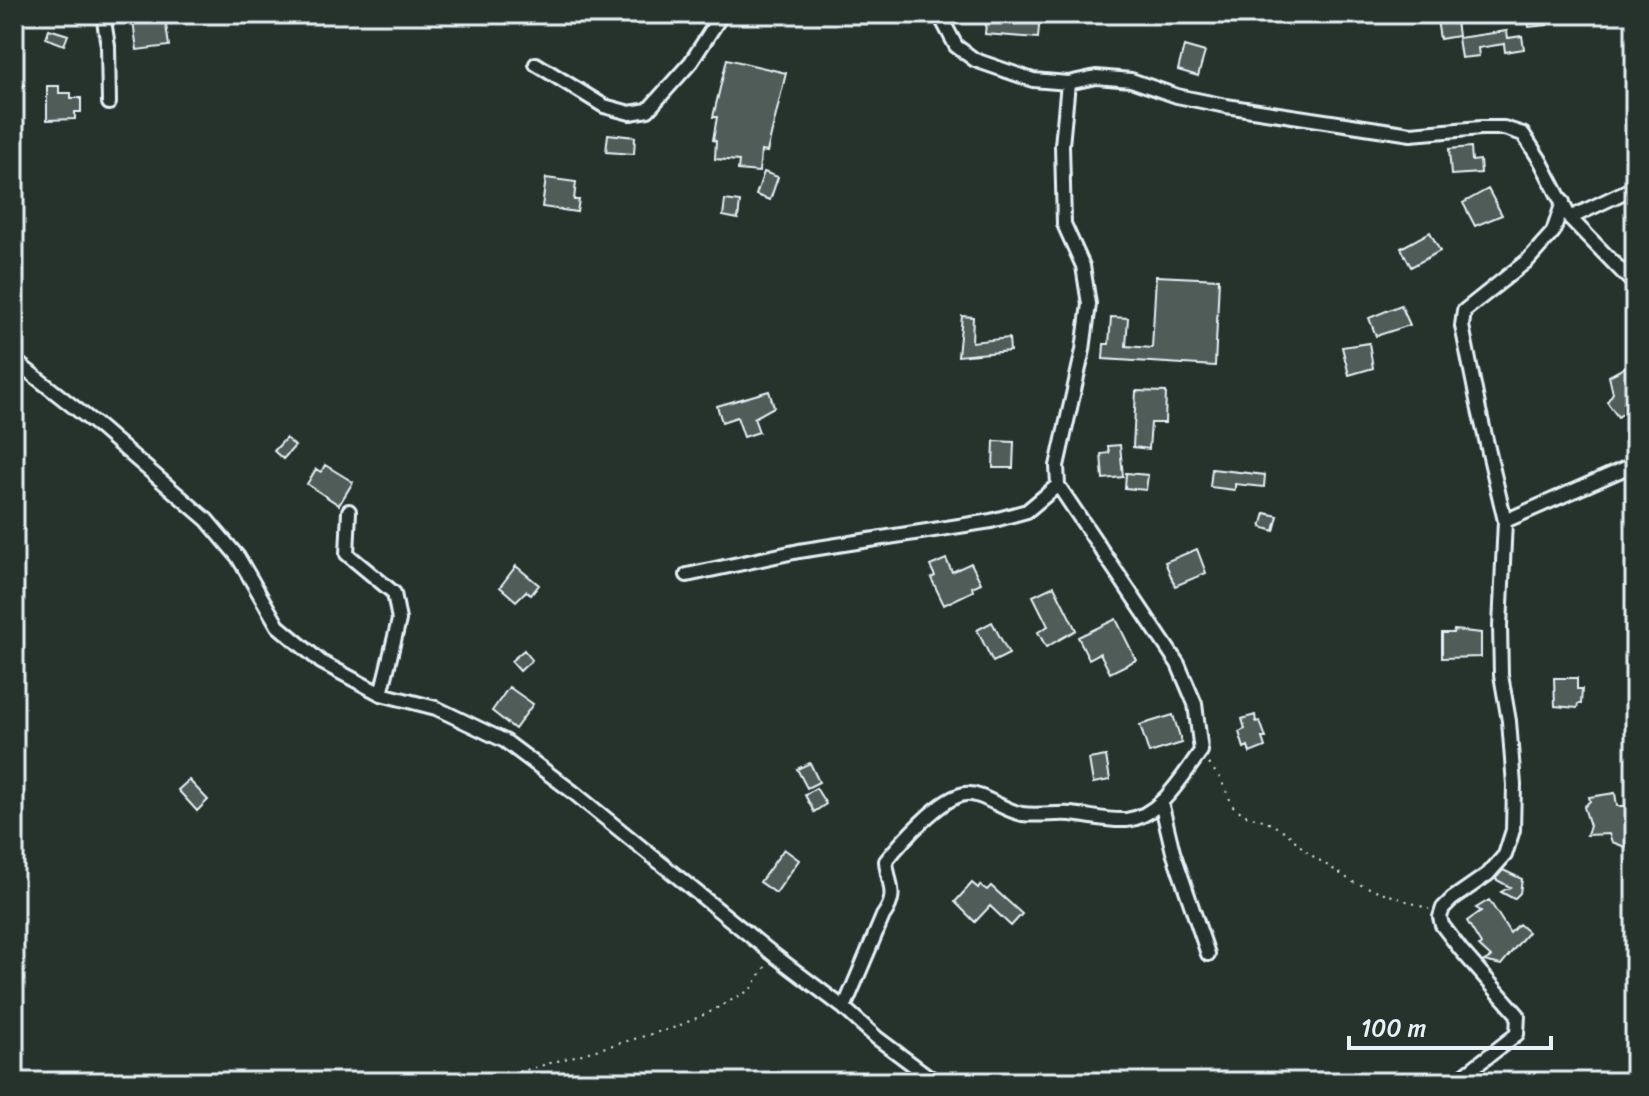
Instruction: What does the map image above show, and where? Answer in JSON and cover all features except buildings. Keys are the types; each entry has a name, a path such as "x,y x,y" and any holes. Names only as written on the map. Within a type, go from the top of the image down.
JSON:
{"street":[{"path":"103,14 108,46 109,103"},
{"path":"536,64 604,106 630,113 648,110 691,62 722,14"},
{"path":"939,14 956,46 975,60 1033,80 1068,83 1096,77 1131,80 1177,96 1226,106 1411,134 1504,128 1523,134 1570,218 1635,285"},
{"path":"844,1008 883,916 891,905 893,893 886,861 945,804 962,794 979,794 993,804 1024,814 1051,812 1126,820 1146,814 1161,802 1201,751 1195,704 1178,664 1058,485 1057,466 1083,350 1089,304 1083,266 1064,224 1062,145 1068,83"},
{"path":"1570,218 1635,187"},
{"path":"1455,1082 1517,1034 1519,1025 1518,1015 1461,950 1442,925 1440,917 1443,908 1452,899 1488,874 1505,855 1513,830 1514,785 1509,721 1501,675 1500,639 1505,521 1462,326 1464,311 1528,260 1553,232 1563,202"},
{"path":"14,360 98,426 207,520 238,557 278,626 321,662 381,694 436,708 505,741 936,1082"},
{"path":"1505,521 1635,464"},
{"path":"687,575 799,551 991,521 1027,511 1058,485"},
{"path":"349,511 347,554 394,593 399,620 381,694"},
{"path":"1161,802 1173,852 1208,954"}],"path":[{"path":"1201,751 1220,778 1233,806 1245,815 1286,832 1308,853 1353,882 1428,908 1440,917"},
{"path":"400,1082 453,1074 505,1076 676,1027 750,990 774,955"}]}
